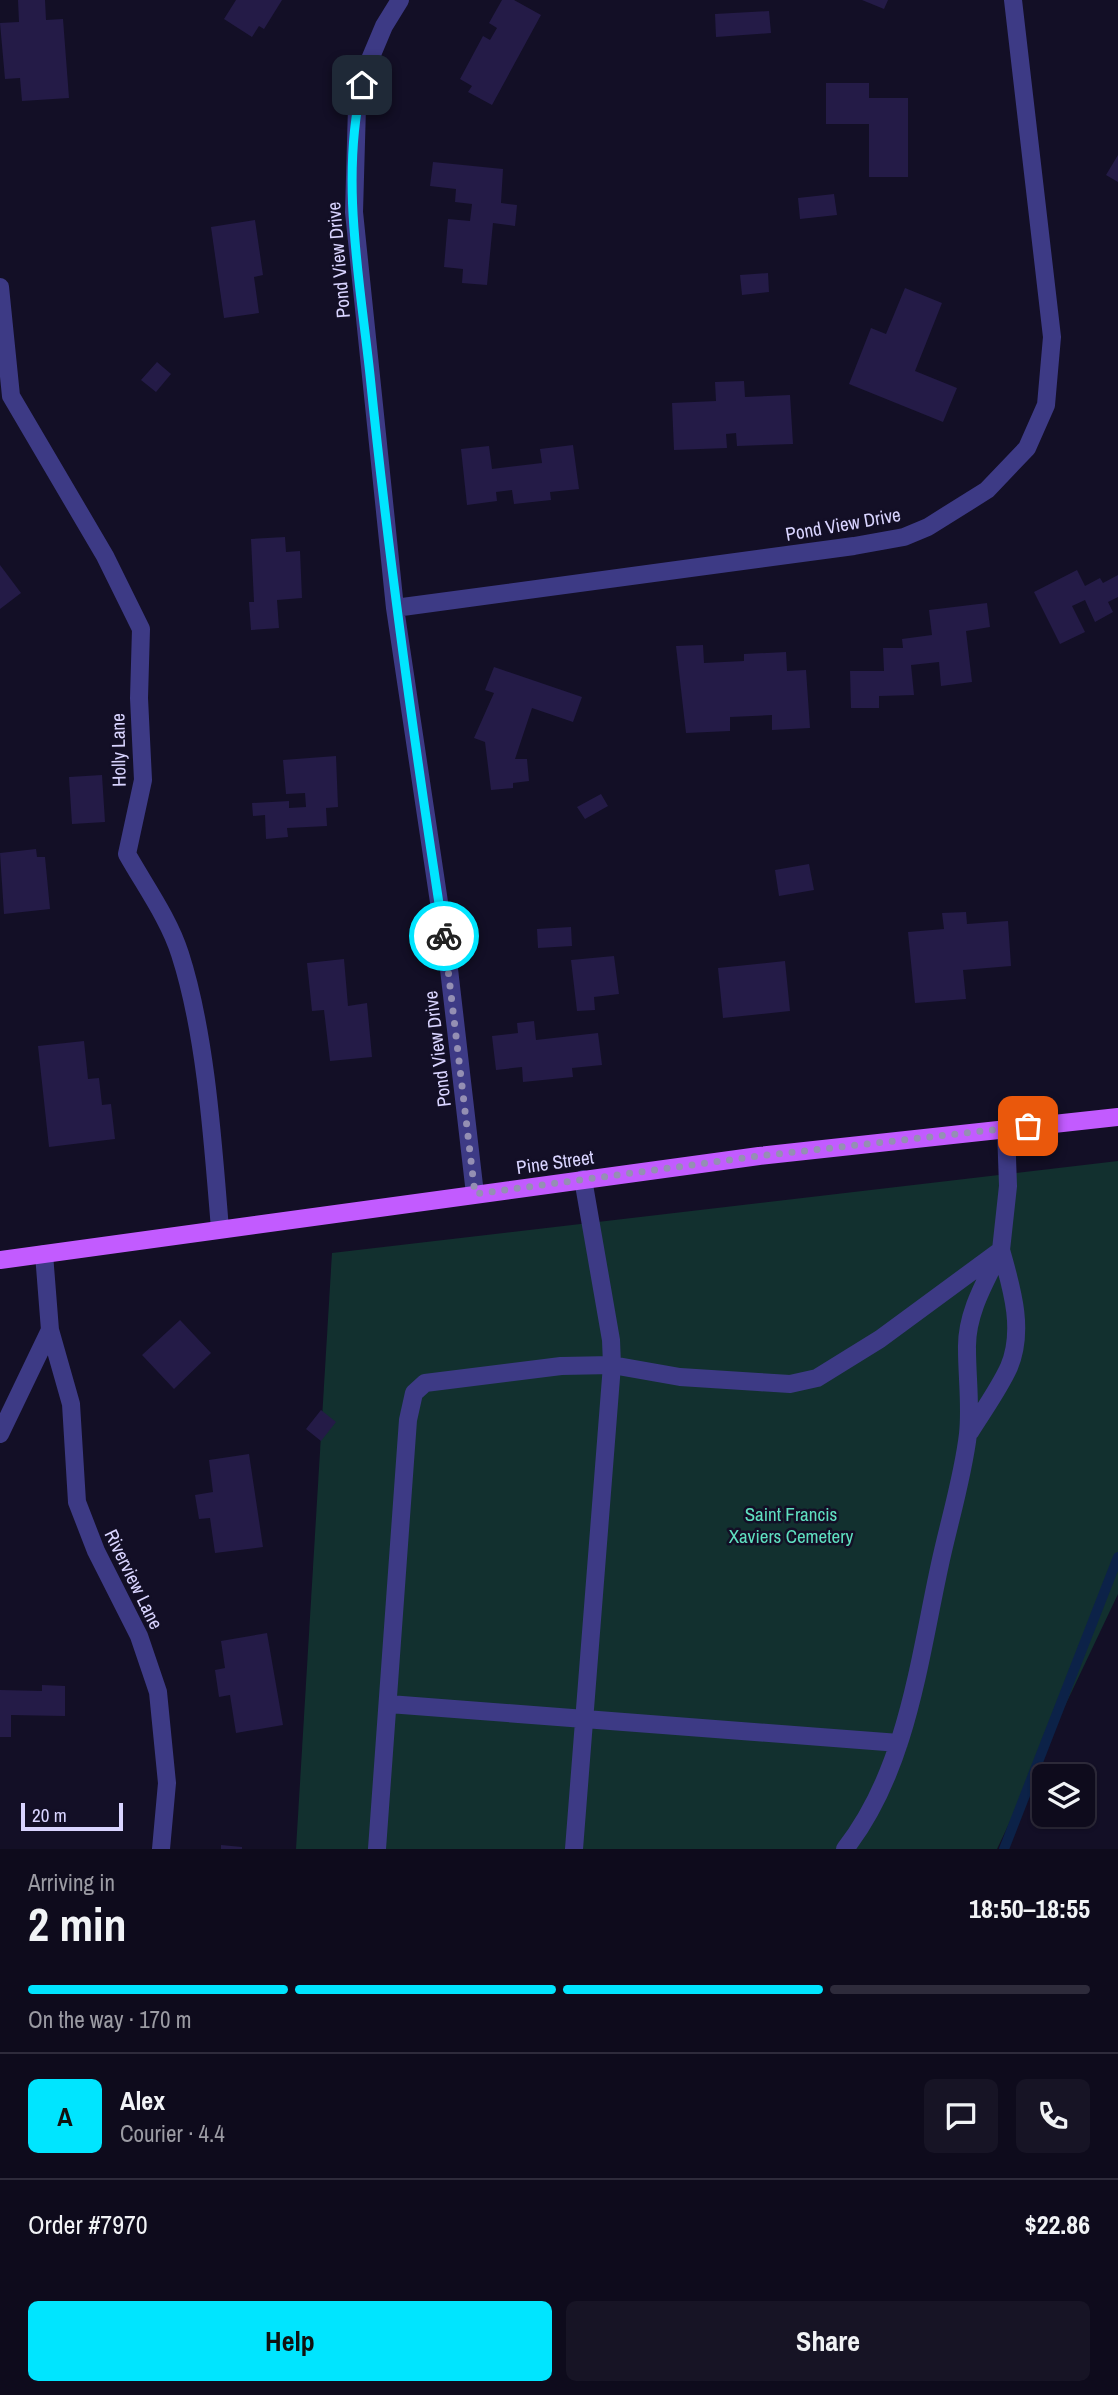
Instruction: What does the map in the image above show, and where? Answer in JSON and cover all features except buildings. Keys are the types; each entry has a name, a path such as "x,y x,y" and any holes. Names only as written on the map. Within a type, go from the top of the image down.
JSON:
{"main road":[{"name":"Pine Street","path":"0,1260 583,1179 1118,1117"}],"street":[{"name":"Pond View Drive","path":"400,0 384,26 368,64 357,107 354,212 395,608 449,969 475,1194"},
{"name":"Pond View Drive","path":"395,608 904,537 958,510 1008,470 1027,448 1046,405 1052,337 1013,0"},
{"name":"Holly Lane","path":"0,287 11,396 105,556 142,629 139,698 143,780 127,854 180,954 194,1010 220,1229"},
{"path":"845,1849 877,1801 899,1743 968,1434 970,1376 967,1348 970,1320 1001,1250 1008,1186 1006,1129"},
{"path":"574,1849 612,1365 611,1340 583,1179"},
{"path":"377,1849 408,1420 414,1393 425,1383 446,1379 561,1366 612,1365 680,1377 790,1384 817,1378 880,1339 1001,1250"},
{"path":"968,1434 1010,1366 1016,1340 1012,1289 1001,1250"},
{"name":"Riverview Lane","path":"44,1254 50,1330 71,1405 77,1503 96,1551 139,1636 158,1692 167,1783 161,1849"},
{"path":"0,1434 50,1330"},
{"path":"389,1704 899,1743"}],"green space":[{"name":"Saint Francis Xaviers Cemetery","path":"1118,1161 1118,1594 1037,1764 1032,1764 1032,1775 997,1849 296,1849 332,1253"}],"waterway":[{"path":"1004,1849 1118,1557"}],"way so far":[{"path":"444,936 475,1194 759,1156 1028,1126"}],"route":[{"path":"362,85 355,132 354,212 395,608 444,936"}]}
